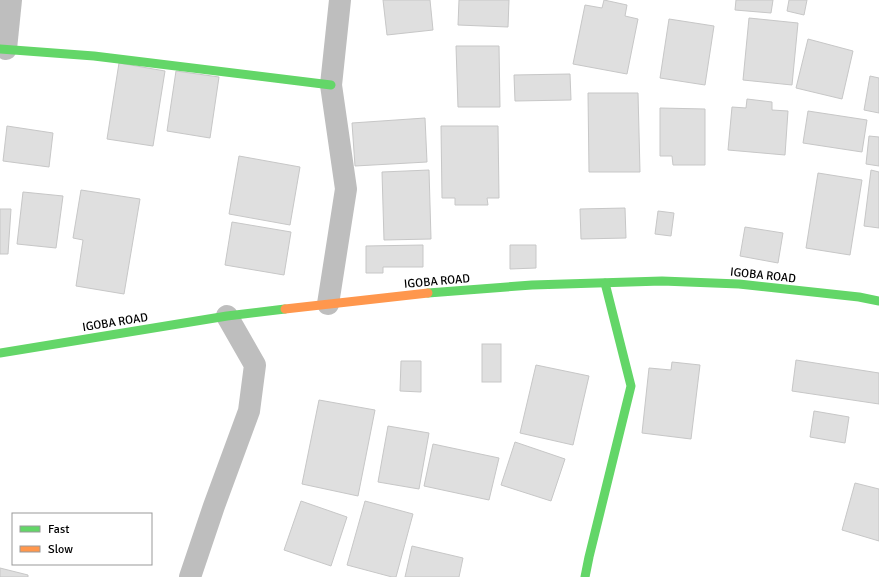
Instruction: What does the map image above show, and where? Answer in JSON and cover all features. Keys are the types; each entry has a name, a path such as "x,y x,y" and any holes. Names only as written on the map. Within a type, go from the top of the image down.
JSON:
{"street":[{"path":"12,0 3,49 94,56 331,85"},
{"path":"328,304 346,189 331,85 340,0"},
{"name":"IGOBA ROAD","path":"0,353 227,316 420,294 532,285 662,281 739,284 859,297 879,301"},
{"path":"585,577 631,386 605,283"},
{"path":"190,577 249,411 255,365 227,316"}],"building":[{"path":"383,0 430,0 433,30 387,35"},
{"path":"459,0 509,0 508,27 458,25"},
{"path":"604,0 627,5 625,16 638,19 627,74 573,64 585,5 602,8"},
{"path":"736,0 773,0 771,13 735,10"},
{"path":"789,0 807,0 804,15 787,11"},
{"path":"749,18 798,23 792,85 743,80"},
{"path":"669,19 714,26 705,85 660,78"},
{"path":"808,39 853,51 842,99 796,88"},
{"path":"456,46 499,46 500,107 458,107"},
{"path":"119,63 165,71 153,146 107,139"},
{"path":"176,71 219,77 210,138 167,131"},
{"path":"570,74 571,100 515,101 514,75"},
{"path":"870,76 879,78 879,113 864,110"},
{"path":"588,93 638,93 640,172 589,172"},
{"path":"747,99 772,102 772,110 788,111 785,155 728,150 732,107 746,108"},
{"path":"660,108 705,109 705,165 673,165 672,156 660,156"},
{"path":"808,111 867,120 862,152 803,143"},
{"path":"425,118 427,162 355,166 352,123"},
{"path":"7,126 53,133 49,167 3,161"},
{"path":"441,126 498,126 499,198 487,198 488,205 455,205 455,198 442,198"},
{"path":"869,136 879,137 879,166 866,164"},
{"path":"239,156 300,167 290,225 229,214"},
{"path":"429,170 431,239 384,240 382,172"},
{"path":"871,170 879,172 879,228 864,226"},
{"path":"818,173 862,180 850,255 806,248"},
{"path":"81,190 140,199 124,294 76,286 83,240 73,238"},
{"path":"23,192 63,196 56,248 17,244"},
{"path":"625,208 626,238 581,239 580,209"},
{"path":"0,209 11,209 8,254 0,254"},
{"path":"658,211 674,213 671,236 655,234"},
{"path":"232,222 291,232 284,275 225,265"},
{"path":"745,227 783,233 778,263 740,256"},
{"path":"423,245 423,267 383,267 383,273 366,273 366,246"},
{"path":"510,245 536,245 536,268 510,269"},
{"path":"482,344 501,344 501,382 482,382"},
{"path":"796,360 879,373 879,404 792,391"},
{"path":"401,361 421,361 421,392 400,391"},
{"path":"672,362 700,365 691,439 642,433 649,368 671,370"},
{"path":"536,365 589,376 573,445 520,433"},
{"path":"319,400 375,410 358,496 302,484"},
{"path":"814,411 849,417 845,443 810,437"},
{"path":"388,426 429,433 419,489 378,482"},
{"path":"515,442 565,459 551,501 501,485"},
{"path":"433,444 499,458 489,500 424,486"},
{"path":"855,483 879,489 879,541 842,530"},
{"path":"301,501 347,517 331,566 284,550"},
{"path":"365,501 413,514 396,577 347,565"},
{"path":"412,546 463,558 459,577 405,577"},
{"path":"0,568 28,575 28,577 0,577"}],"traffic: fast":[{"path":"0,49 94,56 331,85"},
{"path":"428,293 532,285 662,281 739,284 859,297 879,301"},
{"path":"585,577 631,386 605,283"},
{"path":"0,353 227,316 285,309"}],"traffic: slow":[{"path":"285,309 428,293"}]}
